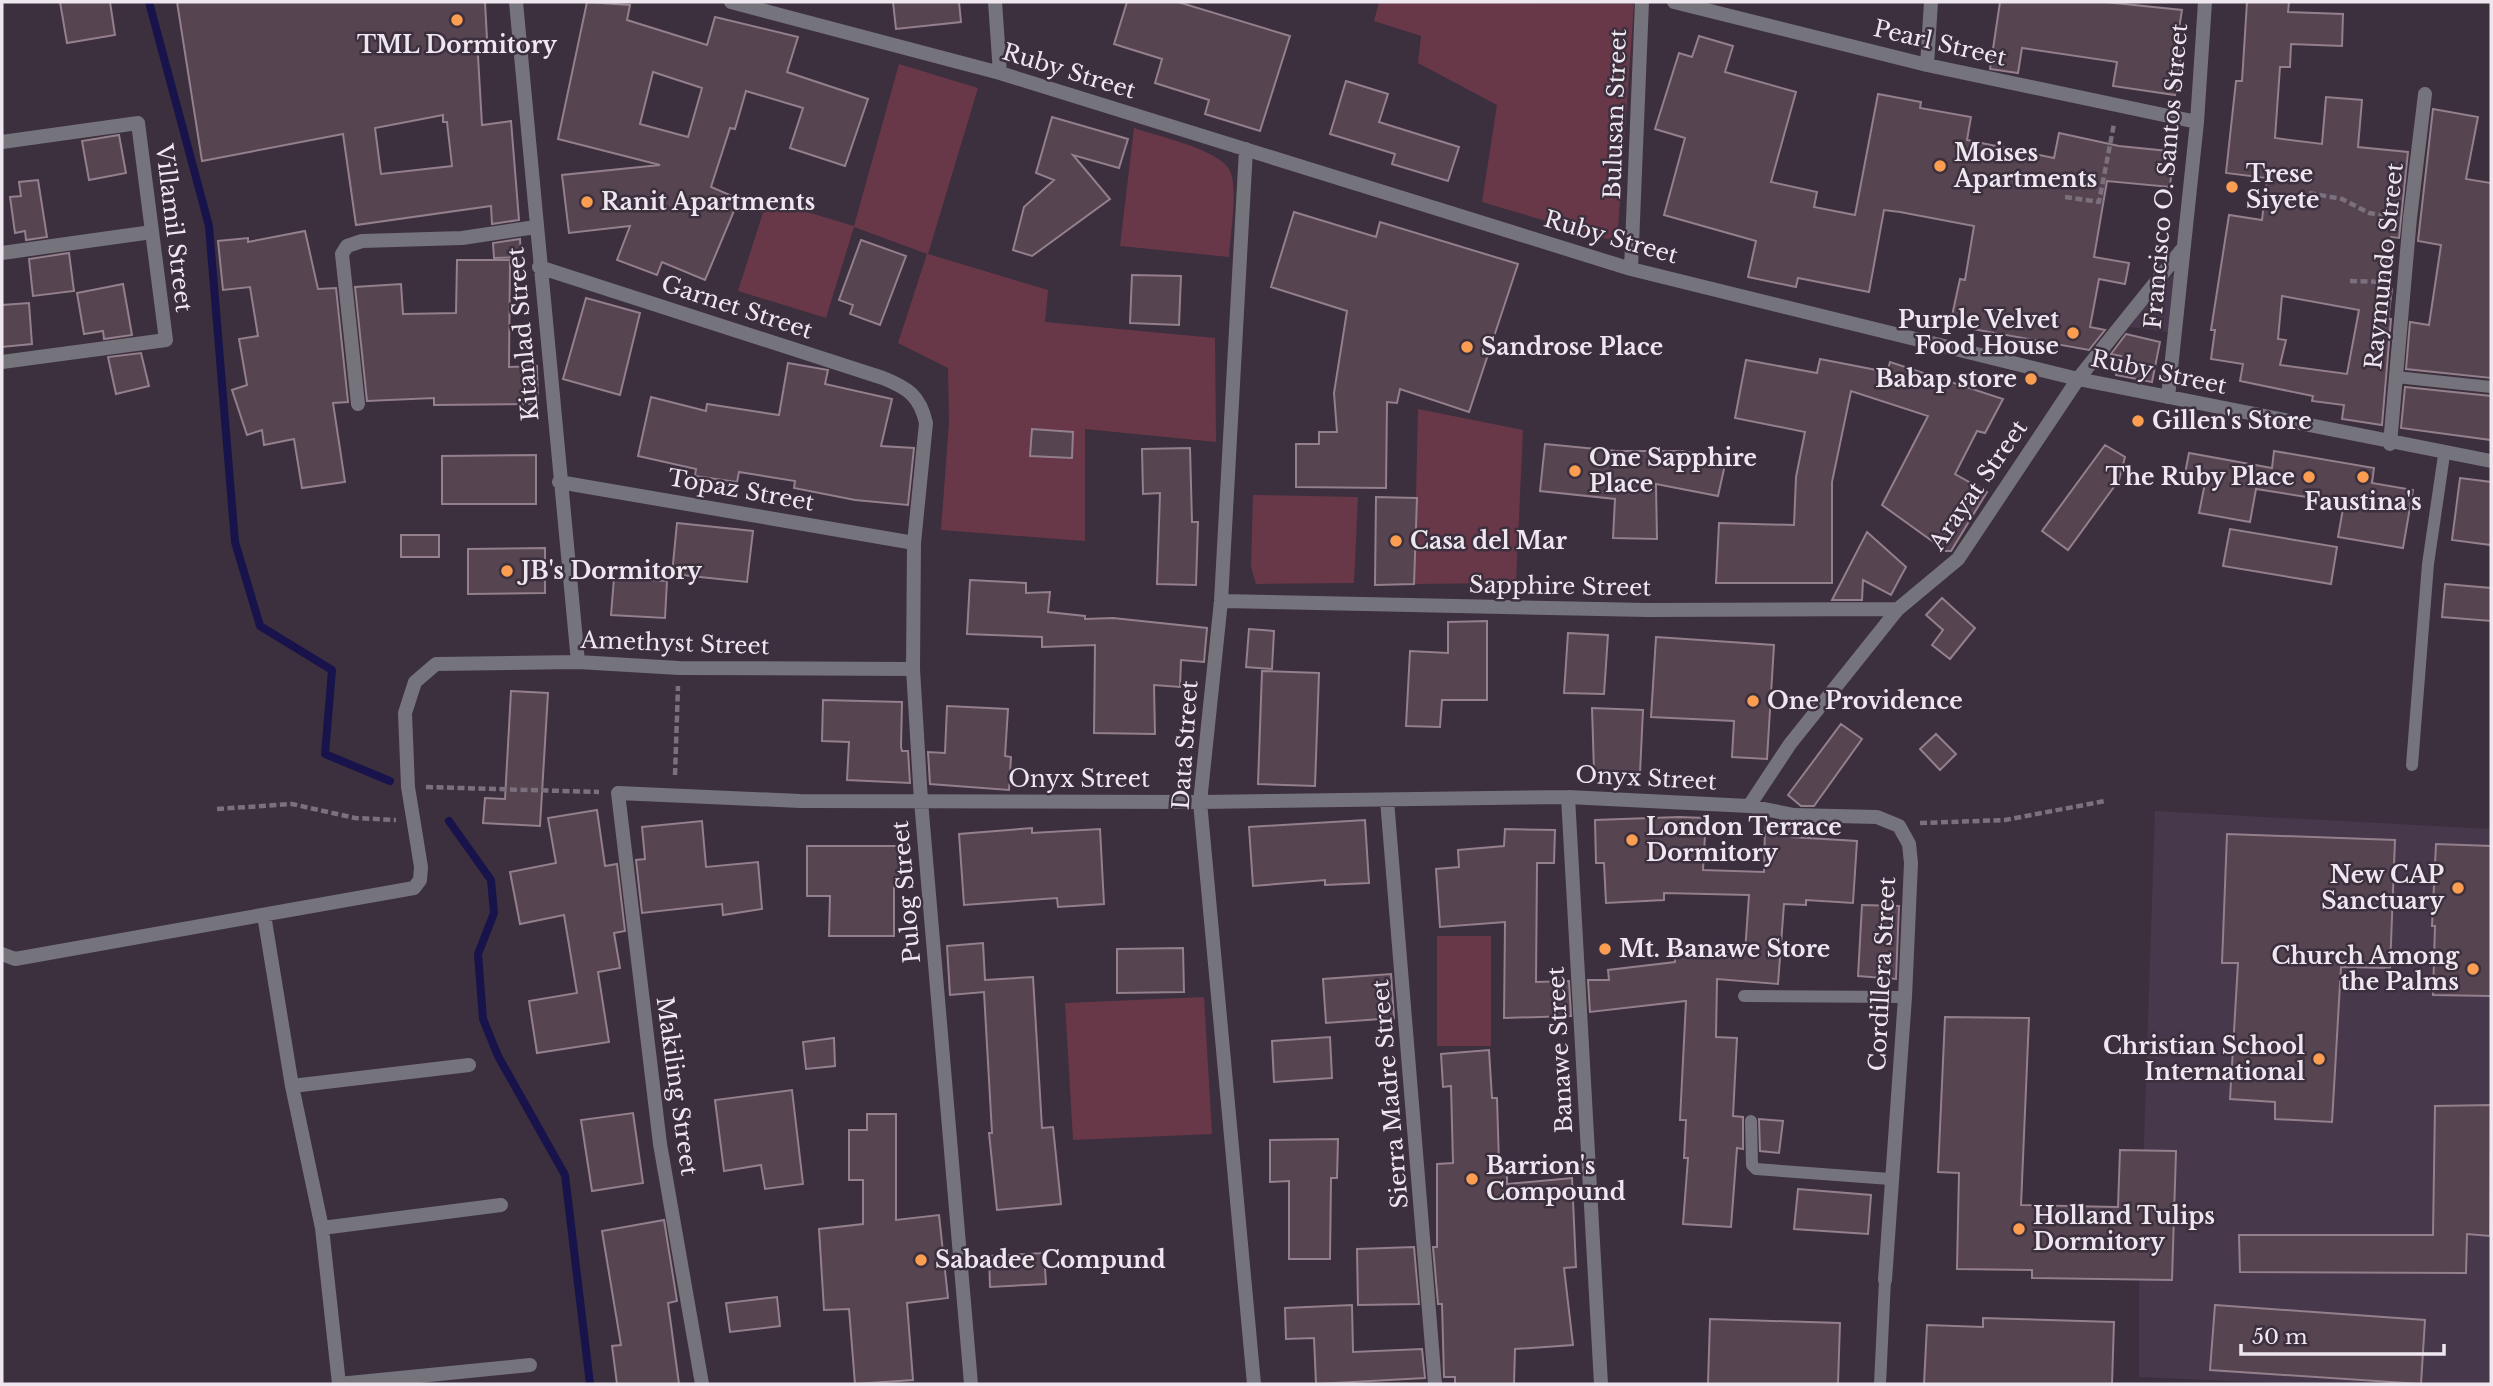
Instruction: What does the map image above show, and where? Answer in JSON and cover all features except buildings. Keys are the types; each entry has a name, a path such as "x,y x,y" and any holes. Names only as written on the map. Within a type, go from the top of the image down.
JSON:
{"street":[{"name":"Kitanlad Street","path":"516,2 578,662"},
{"name":"Ruby Street","path":"731,2 1000,73 1631,269 2078,379 2390,444 2491,461"},
{"path":"995,2 1000,73"},
{"name":"Bulusan Street","path":"1631,269 1642,2"},
{"name":"Pearl Street","path":"1674,2 1927,65 2197,122"},
{"path":"1927,65 1931,2"},
{"name":"Francisco O. Santos Street","path":"2168,397 2197,122 2205,2"},
{"name":"Raymundo Street","path":"2390,444 2410,218 2425,94"},
{"name":"Villamil Street","path":"2,142 138,123 166,340 2,362"},
{"name":"Data Street","path":"1246,149 1221,601 1200,802 1254,1384"},
{"path":"358,404 342,254 347,246 362,241 462,237 536,227"},
{"path":"2,253 152,232"},
{"name":"Arayat Street","path":"1749,806 1790,744 1898,609 1958,559 2078,379 2184,247"},
{"name":"Garnet Street","path":"539,267 883,378 918,397"},
{"name":"Pulog Street","path":"918,397 926,423 914,543 913,669 921,801 971,1384"},
{"name":"Topaz Street","path":"559,482 914,543"},
{"name":"Sapphire Street","path":"1221,601 1647,610 1898,609"},
{"name":"Amethyst Street","path":"408,787 405,713 415,682 436,664 578,662 679,668 913,669"},
{"path":"2,954 15,959 163,930 414,888 420,880 421,867 408,787"},
{"name":"Onyx Street","path":"618,793 674,797 921,801 1200,802 1568,797 1749,806"},
{"name":"Makiling Street","path":"618,793 660,1144 702,1384"},
{"name":"Banawe Street","path":"1568,797 1601,1384"},
{"name":"Sierra Madre Street","path":"1387,800 1435,1384"},
{"path":"1749,806 1794,815 1877,817 1899,826"},
{"name":"Cordillera Street","path":"1885,1280 1905,997 1911,863 1909,844 1899,826"},
{"path":"264,915 292,1086 322,1228 339,1384 530,1365"},
{"path":"292,1086 469,1065"},
{"path":"322,1228 501,1205"}],"lane":[{"path":"2396,377 2491,387"},
{"path":"2412,765 2428,564 2444,454"},
{"path":"1744,996 1905,997"},
{"path":"1751,1121 1752,1165 1762,1171 1891,1179"},
{"path":"1880,1384 1885,1280"}],"path":[{"path":"2065,197 2099,202 2118,105"},
{"path":"2309,192 2342,199 2369,213 2410,218"},
{"path":"2350,281 2404,282"},
{"path":"674,797 679,668"},
{"path":"408,787 618,793"},
{"path":"1899,826 1934,821 2005,820 2105,801"},
{"path":"217,809 292,804 355,818 414,821"}],"shaded area":[{"path":"1379,2 1634,4 1617,242 1482,202 1497,105 1418,63 1421,36 1374,21"},
{"path":"899,64 978,88 928,254 1048,290 1045,322 1215,338 1216,442 1085,429 1085,541 941,530 949,423 948,368 898,343 927,254 854,227 826,318 738,291 767,200 854,226"},
{"path":"1134,128 1200,149 1229,169 1234,199 1229,257 1120,246"},
{"path":"2176,272 2169,332 2130,327 2151,295"},
{"path":"1418,409 1523,430 1516,583 1414,584"},
{"path":"1253,495 1358,497 1354,583 1256,584 1251,567"},
{"name":"Christian School International","path":"2155,811 2491,829 2491,1384 2298,1384 2139,1377 2139,1289"},
{"path":"1437,936 1491,936 1491,1046 1437,1046"},
{"path":"1204,997 1212,1134 1073,1140 1065,1003"}],"waterway":[{"path":"149,2 209,226 235,542 260,626 332,670 325,754 390,781"},
{"path":"449,821 491,880 494,913 478,954 483,1019 498,1056 565,1175 590,1384"}],"place":[{"name":"TML Dormitory","path":"457,20"},
{"name":"Moises Apartments","path":"1940,166"},
{"name":"Trese Siyete","path":"2232,187"},
{"name":"Ranit Apartments","path":"587,202"},
{"name":"Purple Velvet Food House","path":"2073,333"},
{"name":"Sandrose Place","path":"1467,347"},
{"name":"Babap store","path":"2031,379"},
{"name":"Gillen's Store","path":"2138,421"},
{"name":"One Sapphire Place","path":"1575,471"},
{"name":"The Ruby Place","path":"2309,477"},
{"name":"Faustina's","path":"2363,477"},
{"name":"Casa del Mar","path":"1396,541"},
{"name":"JB's Dormitory","path":"507,571"},
{"name":"One Providence","path":"1753,701"},
{"name":"London Terrace Dormitory","path":"1632,840"},
{"name":"New CAP Sanctuary","path":"2458,888"},
{"name":"Mt. Banawe Store","path":"1605,949"},
{"name":"Church Among the Palms","path":"2473,969"},
{"name":"Christian School International","path":"2319,1059"},
{"name":"Barrion's Compound","path":"1472,1179"},
{"name":"Holland Tulips Dormitory","path":"2019,1229"},
{"name":"Sabadee Compund","path":"921,1260"}]}
